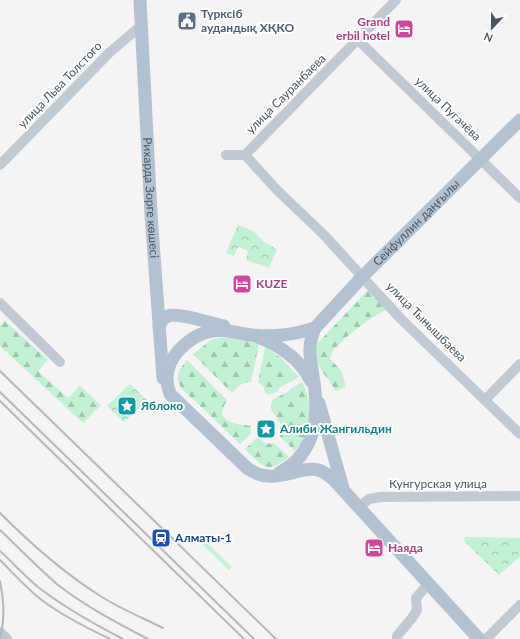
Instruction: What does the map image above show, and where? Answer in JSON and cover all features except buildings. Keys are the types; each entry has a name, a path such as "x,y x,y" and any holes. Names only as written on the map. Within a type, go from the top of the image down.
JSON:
{"main road":[{"name":"Рихарда Зорге көшесі","path":"140,0 145,121 159,328 163,380 170,394"},
{"name":"Сейфуллин даңғылы","path":"314,389 309,348 315,328 363,276 520,120"},
{"path":"156,287 158,296 166,307 173,312 190,318"},
{"path":"159,328 161,322 167,316 176,315 190,318 235,329 270,342 294,358 305,370 314,389 327,428 344,490"},
{"path":"315,328 290,335 251,335 212,331 197,336 176,354 168,369 167,385 170,394 254,473 262,476 275,476 308,470 318,470 328,475 344,490 479,639"},
{"path":"275,476 296,461 308,444 315,423 317,406 314,389"}],"street":[{"name":"улица Сауранбаева","path":"245,155 396,0"},
{"name":"улица Льва Толстого","path":"0,164 110,52 142,25"},
{"name":"улица Пугачёва","path":"358,40 520,198"},
{"path":"226,155 245,155"},
{"name":"улица Тынышбаева","path":"245,155 277,190 324,235 401,319 520,434"},
{"path":"0,303 60,362"},
{"path":"485,400 520,364"},
{"name":"Кунгурская улица","path":"359,507 369,499 380,497 520,496"},
{"path":"397,639 397,636 417,610 416,598 428,584"},
{"path":"486,639 520,605"},
{"path":"0,632 7,639"}],"green space":[{"path":"238,225 253,231 264,242 277,249 269,268 246,260 248,251 238,247 234,256 226,253"},
{"path":"368,290 387,310 374,316 358,328 343,340 332,352 330,359 341,370 346,387 336,391 318,365 315,346"},
{"path":"5,321 48,360 38,371 68,398 80,386 101,405 83,423 0,346 0,326"},
{"path":"219,338 238,338 259,344 251,382 240,385 232,393 193,354 211,340"},
{"path":"265,347 280,357 299,377 279,388 278,391 270,395 265,393 263,386 258,382"},
{"path":"187,360 227,400 223,408 223,417 230,422 251,426 251,434 240,444 182,389 178,381 178,374"},
{"path":"302,382 309,399 310,418 306,436 295,451 280,437 282,426 271,409 272,400"},
{"path":"130,384 147,400 124,422 107,406"},
{"path":"258,437 266,444 274,443 289,457 282,463 275,466 270,467 261,464 245,449"},
{"path":"465,537 520,538 520,557 499,575 464,541"},
{"path":"204,540 232,567 229,570 201,543"}],"railway":[{"path":"0,371 276,639"},
{"path":"0,392 254,639"},
{"path":"0,401 244,639"},
{"path":"0,513 24,536 75,579 117,606 163,628"},
{"path":"0,530 43,572 68,593 102,614 148,639"},
{"path":"0,551 33,583 48,595 101,628 123,639"},
{"path":"0,560 43,601 67,617 110,639"},
{"path":"0,581 3,610 3,624 0,639"}],"place":[{"name":"Түрксіб аудандық ХҚКО","path":"187,21"},
{"name":"Grand erbil hotel","path":"404,29"},
{"name":"KUZE","path":"242,284"},
{"name":"Яблоко","path":"127,406"},
{"name":"Алиби Жангильдин","path":"266,429"},
{"name":"Алматы-1","path":"161,538"},
{"name":"Наяда","path":"374,548"}]}
